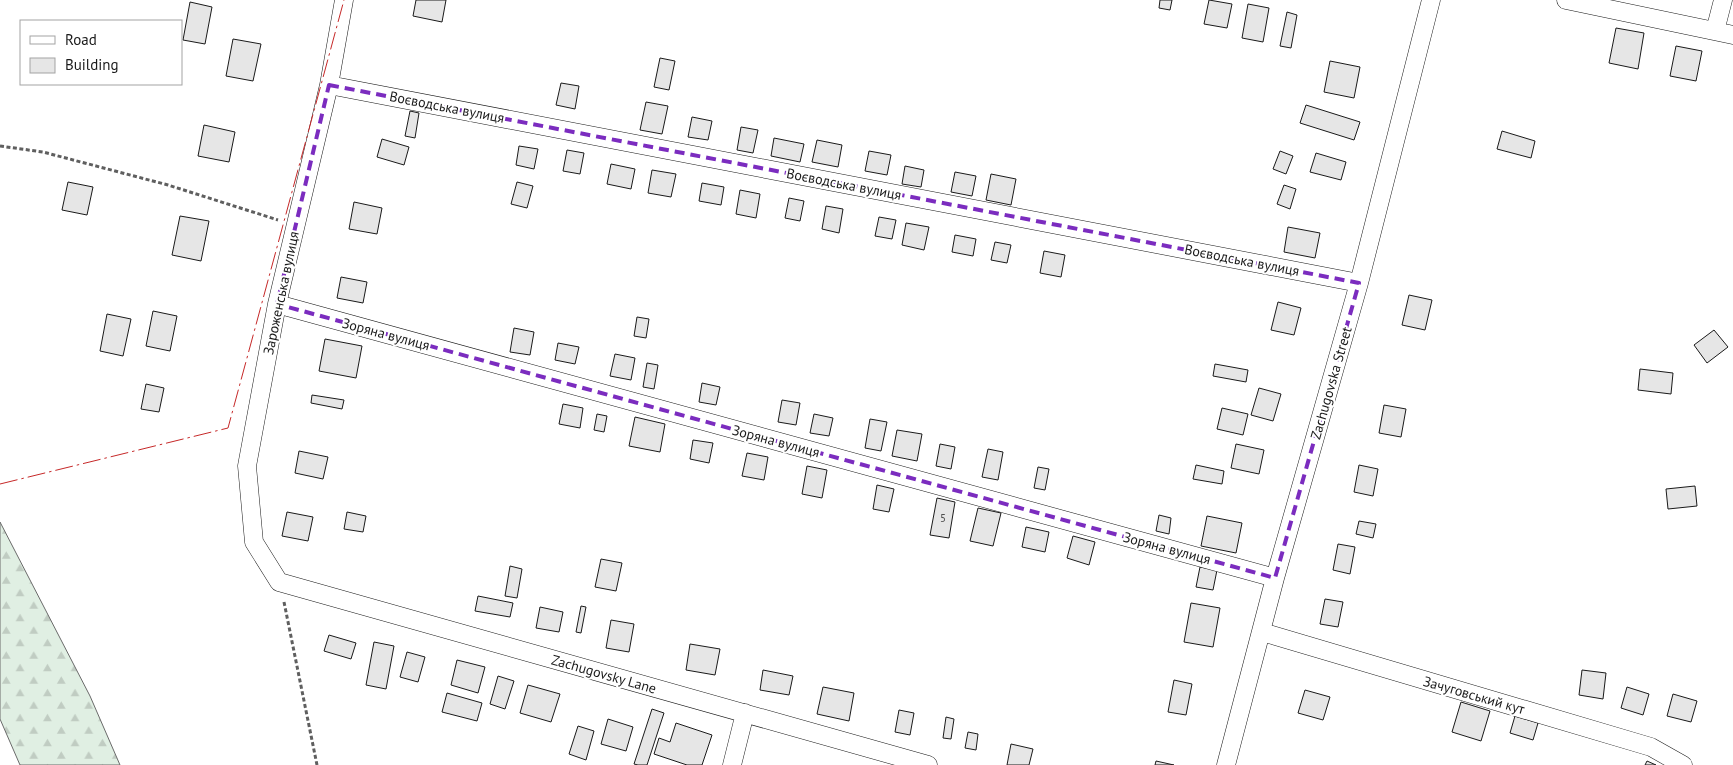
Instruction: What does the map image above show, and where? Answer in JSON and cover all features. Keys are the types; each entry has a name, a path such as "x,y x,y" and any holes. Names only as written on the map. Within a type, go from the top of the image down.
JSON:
{"street":[{"name":"Зароженська вулиця","path":"280,582 254,542 247,466 277,304 329,85 344,0"},
{"name":"Zachugovska Street","path":"1226,765 1275,578 1360,283 1431,0"},
{"path":"1566,0 1733,35"},
{"path":"1714,31 1723,0"},
{"name":"Воєводська вулиця","path":"329,85 1360,283"},
{"name":"Зоряна вулиця","path":"277,304 1275,578"},
{"name":"Zachugovsky Lane","path":"280,582 928,765"},
{"name":"Зачуговський кут","path":"1262,632 1651,747 1683,765"},
{"path":"732,765 745,713"}],"path":[{"path":"0,146 43,152 168,185 296,226"},
{"path":"280,582 317,765"}],"highlighted area":[{"path":"329,85 1359,283 1275,578 277,304"}],"green space":[{"path":"0,522 90,696 120,765 20,765 0,719"}],"building":[{"path":"416,0 446,0 442,22 413,16"},
{"path":"1160,0 1172,0 1170,10 1159,8"},
{"path":"1209,0 1232,4 1227,28 1204,24"},
{"path":"190,2 212,7 205,44 183,40"},
{"path":"1248,4 1269,8 1263,42 1242,38"},
{"path":"1287,12 1297,15 1291,48 1280,46"},
{"path":"1616,28 1644,33 1638,69 1609,63"},
{"path":"233,39 261,44 253,81 226,76"},
{"path":"1676,46 1702,51 1696,81 1670,76"},
{"path":"660,58 675,61 669,90 654,87"},
{"path":"1330,61 1360,67 1354,98 1324,92"},
{"path":"561,83 579,86 575,109 556,105"},
{"path":"646,102 668,106 662,134 640,130"},
{"path":"1306,105 1360,122 1354,140 1300,123"},
{"path":"410,111 419,113 415,138 405,136"},
{"path":"692,117 712,121 708,140 688,137"},
{"path":"204,125 235,132 229,162 198,156"},
{"path":"741,127 758,130 753,153 737,150"},
{"path":"1502,131 1535,141 1531,158 1497,149"},
{"path":"774,138 804,144 800,162 771,156"},
{"path":"382,139 409,147 404,165 377,157"},
{"path":"817,140 842,145 838,167 812,162"},
{"path":"519,146 538,149 534,169 516,165"},
{"path":"567,150 584,153 580,174 563,171"},
{"path":"869,151 891,155 887,175 865,171"},
{"path":"1280,151 1293,156 1286,174 1273,169"},
{"path":"1316,153 1346,162 1341,180 1310,172"},
{"path":"611,164 635,169 631,189 607,184"},
{"path":"905,166 924,170 921,187 902,184"},
{"path":"652,170 676,174 671,197 648,193"},
{"path":"955,172 976,176 972,196 951,192"},
{"path":"991,174 1016,179 1011,205 986,200"},
{"path":"68,182 93,187 87,215 62,210"},
{"path":"517,182 533,186 527,208 511,204"},
{"path":"702,183 724,187 721,205 699,201"},
{"path":"1284,185 1296,189 1290,209 1277,204"},
{"path":"740,190 760,194 756,218 736,214"},
{"path":"789,198 804,201 800,221 785,218"},
{"path":"354,202 382,208 377,234 349,229"},
{"path":"826,206 843,209 839,233 822,229"},
{"path":"180,216 209,221 201,261 172,255"},
{"path":"879,217 896,220 892,239 875,236"},
{"path":"906,223 929,227 924,250 902,245"},
{"path":"1288,227 1320,233 1315,258 1284,252"},
{"path":"955,235 976,239 973,256 952,252"},
{"path":"995,242 1011,245 1007,263 991,260"},
{"path":"1044,251 1065,255 1061,277 1040,273"},
{"path":"341,277 367,282 363,303 337,298"},
{"path":"1409,295 1432,300 1425,330 1402,325"},
{"path":"1278,302 1301,308 1294,335 1271,330"},
{"path":"153,311 177,316 170,351 146,346"},
{"path":"107,314 131,319 123,356 100,351"},
{"path":"637,317 649,319 646,338 634,336"},
{"path":"514,328 534,332 530,355 510,352"},
{"path":"1714,330 1728,347 1707,363 1694,345"},
{"path":"325,339 362,346 356,378 319,371"},
{"path":"558,343 579,347 575,364 555,360"},
{"path":"615,354 635,358 631,380 610,376"},
{"path":"647,363 658,365 654,389 643,387"},
{"path":"1215,364 1248,370 1246,382 1213,376"},
{"path":"1640,369 1673,373 1671,394 1638,390"},
{"path":"702,383 720,387 716,405 699,402"},
{"path":"146,384 164,388 159,412 141,409"},
{"path":"1259,388 1281,394 1273,421 1251,415"},
{"path":"312,395 344,400 342,409 311,403"},
{"path":"782,400 800,403 796,425 778,422"},
{"path":"563,404 583,408 580,428 559,424"},
{"path":"1384,405 1406,409 1401,437 1379,433"},
{"path":"1222,408 1248,414 1243,435 1217,429"},
{"path":"597,414 607,416 604,432 594,430"},
{"path":"814,414 833,418 829,436 810,433"},
{"path":"635,417 665,424 660,452 629,446"},
{"path":"870,419 887,422 881,451 865,448"},
{"path":"897,430 922,434 917,461 892,456"},
{"path":"693,440 713,443 709,463 690,459"},
{"path":"940,444 955,447 951,469 936,466"},
{"path":"1236,444 1264,450 1259,474 1231,468"},
{"path":"988,449 1003,452 998,480 982,477"},
{"path":"299,451 328,457 323,479 295,473"},
{"path":"747,453 768,457 764,480 742,476"},
{"path":"1196,465 1224,471 1222,484 1193,479"},
{"path":"1359,465 1378,469 1373,496 1354,492"},
{"path":"807,466 827,470 822,498 802,494"},
{"path":"1038,467 1049,469 1045,490 1034,488"},
{"path":"877,485 894,489 889,512 873,509"},
{"path":"1695,486 1697,506 1668,509 1666,489"},
{"path":"937,498 955,502 949,538 930,535"},
{"path":"978,508 1001,513 993,546 970,541"},
{"path":"287,512 313,517 308,541 282,536"},
{"path":"347,512 366,516 363,532 344,529"},
{"path":"1159,515 1171,518 1169,534 1156,531"},
{"path":"1207,516 1242,523 1236,553 1201,546"},
{"path":"1359,521 1376,524 1373,538 1356,534"},
{"path":"1026,527 1049,532 1045,552 1022,547"},
{"path":"1073,536 1095,542 1089,565 1067,558"},
{"path":"1338,544 1355,547 1350,574 1333,570"},
{"path":"601,559 622,563 616,591 595,587"},
{"path":"510,566 522,569 517,598 505,596"},
{"path":"1200,567 1217,570 1213,590 1196,587"},
{"path":"478,596 513,603 510,617 475,611"},
{"path":"1325,599 1343,602 1338,627 1320,624"},
{"path":"1191,603 1220,608 1213,647 1184,642"},
{"path":"581,606 586,607 581,633 576,632"},
{"path":"540,607 563,612 559,632 536,628"},
{"path":"611,620 634,624 629,652 606,648"},
{"path":"329,635 356,643 351,659 324,651"},
{"path":"374,642 394,646 386,689 366,685"},
{"path":"690,644 720,649 715,675 686,670"},
{"path":"407,652 425,657 418,682 400,677"},
{"path":"457,660 485,667 478,693 451,685"},
{"path":"763,670 793,676 789,695 760,690"},
{"path":"1582,670 1606,673 1603,699 1579,695"},
{"path":"498,676 514,681 505,709 490,704"},
{"path":"1174,680 1192,684 1186,715 1168,712"},
{"path":"528,685 560,694 551,722 520,713"},
{"path":"823,687 854,693 849,721 817,714"},
{"path":"1627,687 1649,694 1643,715 1621,708"},
{"path":"1305,690 1330,697 1323,720 1298,713"},
{"path":"447,693 482,703 477,721 442,712"},
{"path":"1673,694 1697,701 1691,722 1667,716"},
{"path":"1461,702 1490,711 1481,741 1452,732"},
{"path":"652,709 664,713 647,765 634,764"},
{"path":"899,710 914,713 910,735 895,732"},
{"path":"1515,716 1538,723 1533,740 1510,733"},
{"path":"946,717 954,719 951,739 943,738"},
{"path":"608,719 633,727 626,751 601,744"},
{"path":"676,723 712,735 702,765 687,765 654,754 659,738 670,742"},
{"path":"578,726 594,731 586,760 569,754"},
{"path":"968,732 978,734 976,750 965,748"},
{"path":"1011,744 1033,749 1029,765 1007,765"},
{"path":"1156,761 1174,765 1155,765"},
{"path":"1647,761 1656,765 1645,765"}],"power":[{"path":"0,484 228,428 344,0"}]}
